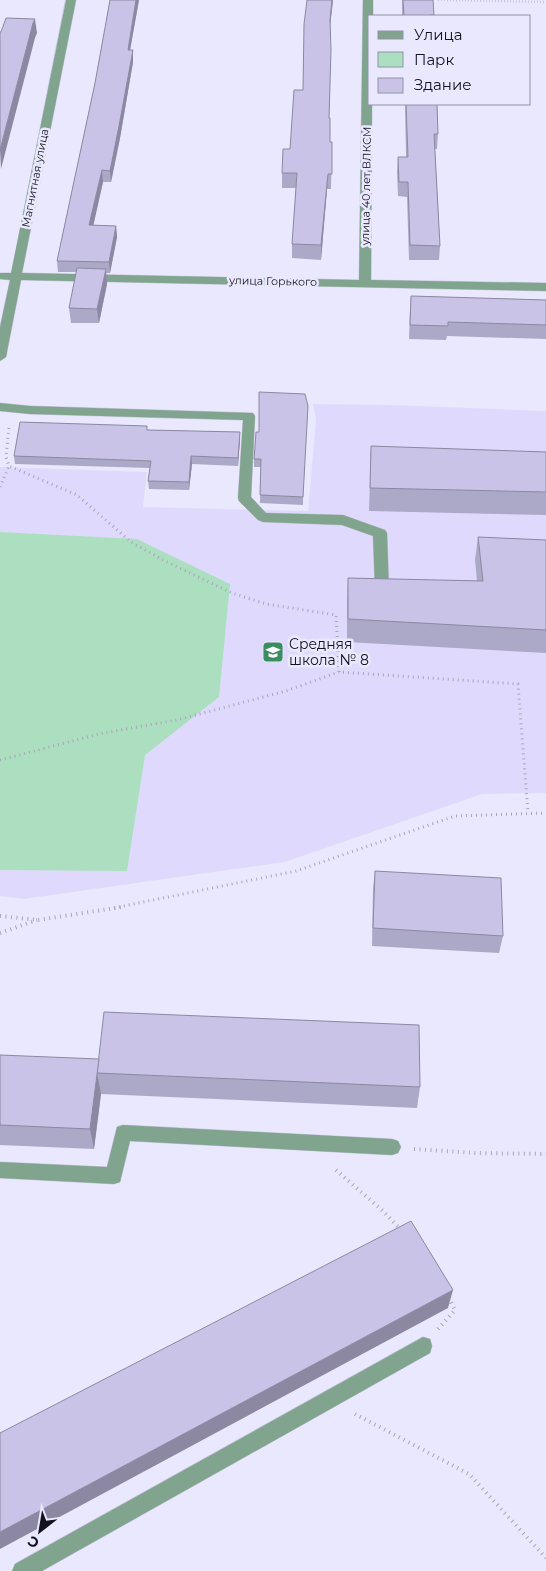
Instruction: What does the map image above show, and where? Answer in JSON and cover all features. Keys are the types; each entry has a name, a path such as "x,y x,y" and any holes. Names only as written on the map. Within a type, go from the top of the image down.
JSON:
{"street":[{"name":"Магнитная улица","path":"0,357 71,0"},
{"name":"улица 40 лет ВЛКСМ","path":"365,282 368,0"},
{"name":"улица Горького","path":"0,276 546,287"},
{"path":"0,407 30,410 250,416 244,498 263,517 343,520 380,532 382,590"},
{"path":"0,1170 114,1176 123,1133 392,1147"},
{"path":"22,1571 423,1346"}],"path":[{"path":"438,0 546,2"},
{"path":"0,487 9,466 6,457 9,426"},
{"path":"9,466 77,495 131,542 163,560 232,593 266,604 336,615 339,672"},
{"path":"0,760 103,733 177,720 286,691 339,672 518,684 528,813"},
{"path":"0,933 38,920 136,904 296,871 455,816 546,813"},
{"path":"0,916 38,920"},
{"path":"306,1143 383,1211 402,1232"},
{"path":"392,1147 475,1153 546,1154"},
{"path":"423,1346 455,1310 447,1293"},
{"path":"327,1399 469,1474 546,1558"}],"shaded area":[{"name":"Cредняя школа № 8","path":"313,404 546,411 546,793 482,794 285,862 24,899 0,896 0,467 147,472 143,507 308,511 316,420"}],"green space":[{"path":"0,532 137,539 230,584 219,697 145,755 127,871 0,870"}],"building":[{"path":"110,0 136,0 128,50 133,50 110,171 102,170 89,225 116,226 109,262 57,261 95,83"},
{"path":"307,0 332,0 329,118 330,142 332,142 332,174 328,174 321,245 292,244 297,173 282,173 283,149 290,149 294,90 303,90 304,24"},
{"path":"403,0 433,0 434,15 404,15"},
{"path":"6,18 35,19 0,150 0,32"},
{"path":"406,105 437,105 438,134 434,134 440,246 410,245 408,182 399,182 398,157 408,157"},
{"path":"77,268 106,269 97,309 69,308"},
{"path":"411,296 546,300 546,325 448,322 448,326 410,325"},
{"path":"259,392 305,394 308,406 303,497 260,495 261,459 254,459 256,432 259,432"},
{"path":"20,422 147,426 147,430 240,432 238,458 191,456 189,482 148,481 151,461 14,456"},
{"path":"371,446 546,452 546,492 370,488"},
{"path":"478,537 546,540 546,630 348,619 348,578 483,581"},
{"path":"375,871 501,878 503,936 373,928"},
{"path":"104,1012 419,1025 420,1087 97,1073"},
{"path":"0,1055 99,1059 90,1129 0,1125"},
{"path":"411,1221 453,1290 0,1532 0,1433"}],"place":[{"name":"Cредняя школа № 8","path":"273,652"}]}
